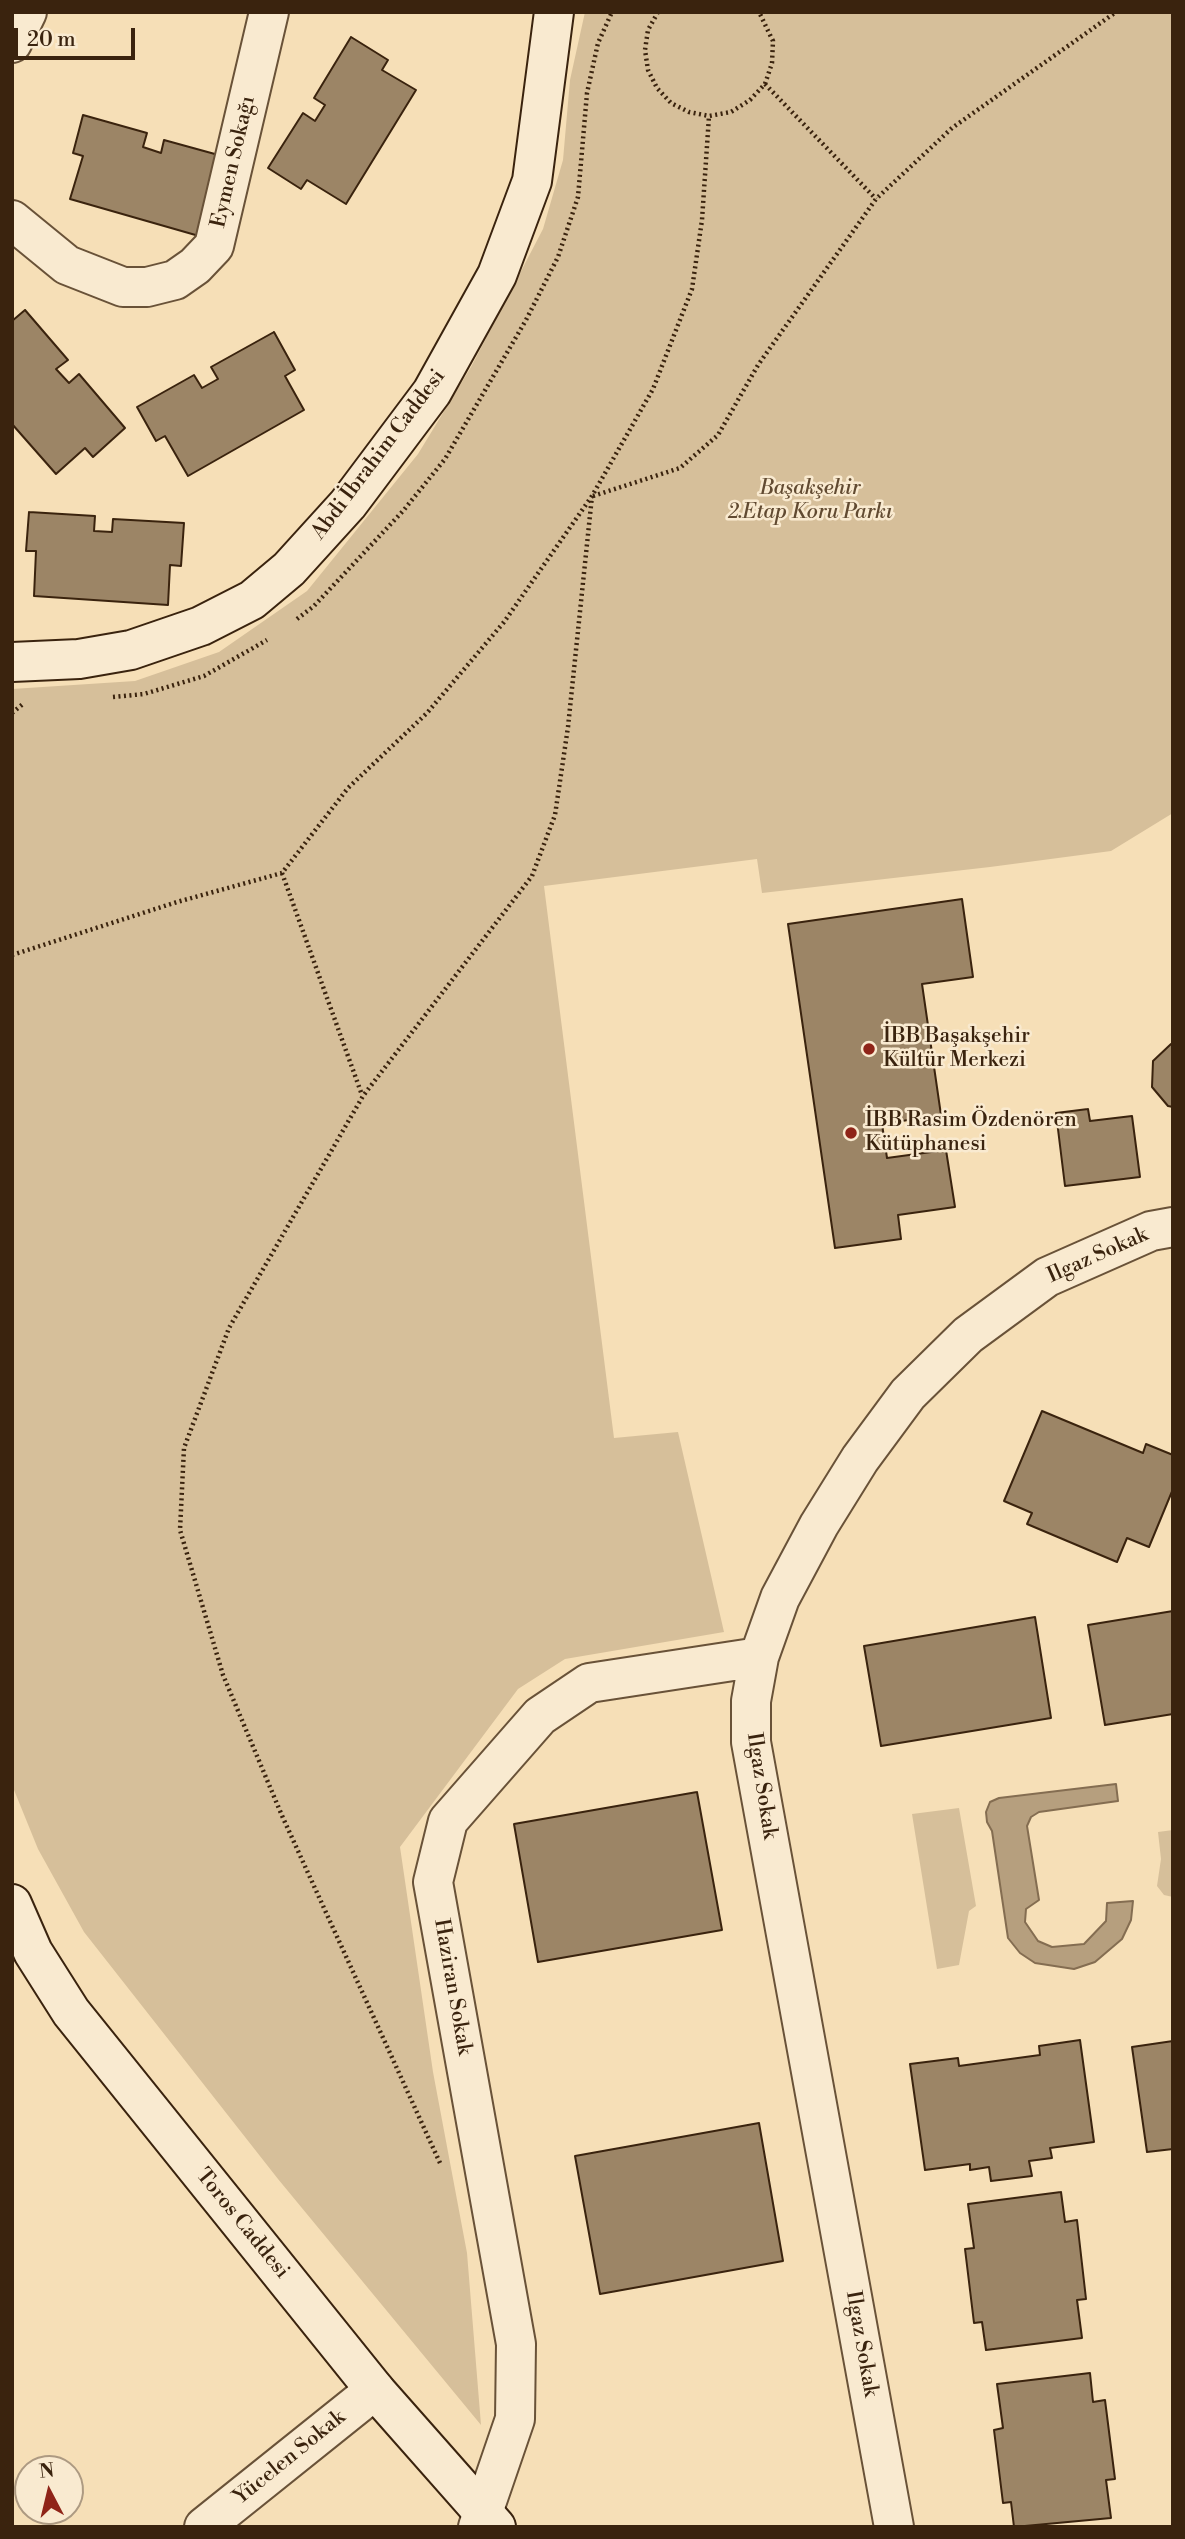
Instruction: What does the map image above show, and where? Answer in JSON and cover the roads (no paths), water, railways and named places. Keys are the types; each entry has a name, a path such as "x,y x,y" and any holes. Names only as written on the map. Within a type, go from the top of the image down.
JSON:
{"street":[{"path":"12,43 27,12"},
{"name":"Eymen Sokağı","path":"12,220 67,265 122,288 148,287 175,280 195,266 214,246 269,12"},
{"name":"Abdi İbrahim Caddesi","path":"12,662 79,659 131,650 201,626 252,600 289,569 348,503 432,392 497,275 532,181 554,12"},
{"name":"Ilgaz Sokak","path":"894,2527 751,1742 751,1701 759,1657 780,1598 819,1525 860,1458 908,1394 968,1335 1046,1277 1151,1231 1173,1227"},
{"name":"Haziran Sokak","path":"485,2523 516,2419 516,2344 433,1882 448,1821 540,1716 589,1683 759,1657"},
{"name":"Toros Caddesi","path":"12,1904 33,1952 71,2012 485,2523"},
{"name":"Yücelen Sokak","path":"204,2527 375,2390"}],"place":[{"name":"İBB Başakşehir Kültür Merkezi","path":"869,1049"},
{"name":"İBB Rasim Özdenören Kütüphanesi","path":"851,1133"}],"park label":[{"name":"Başakşehir 2.Etap Koru Parkı","path":"810,501"}]}
